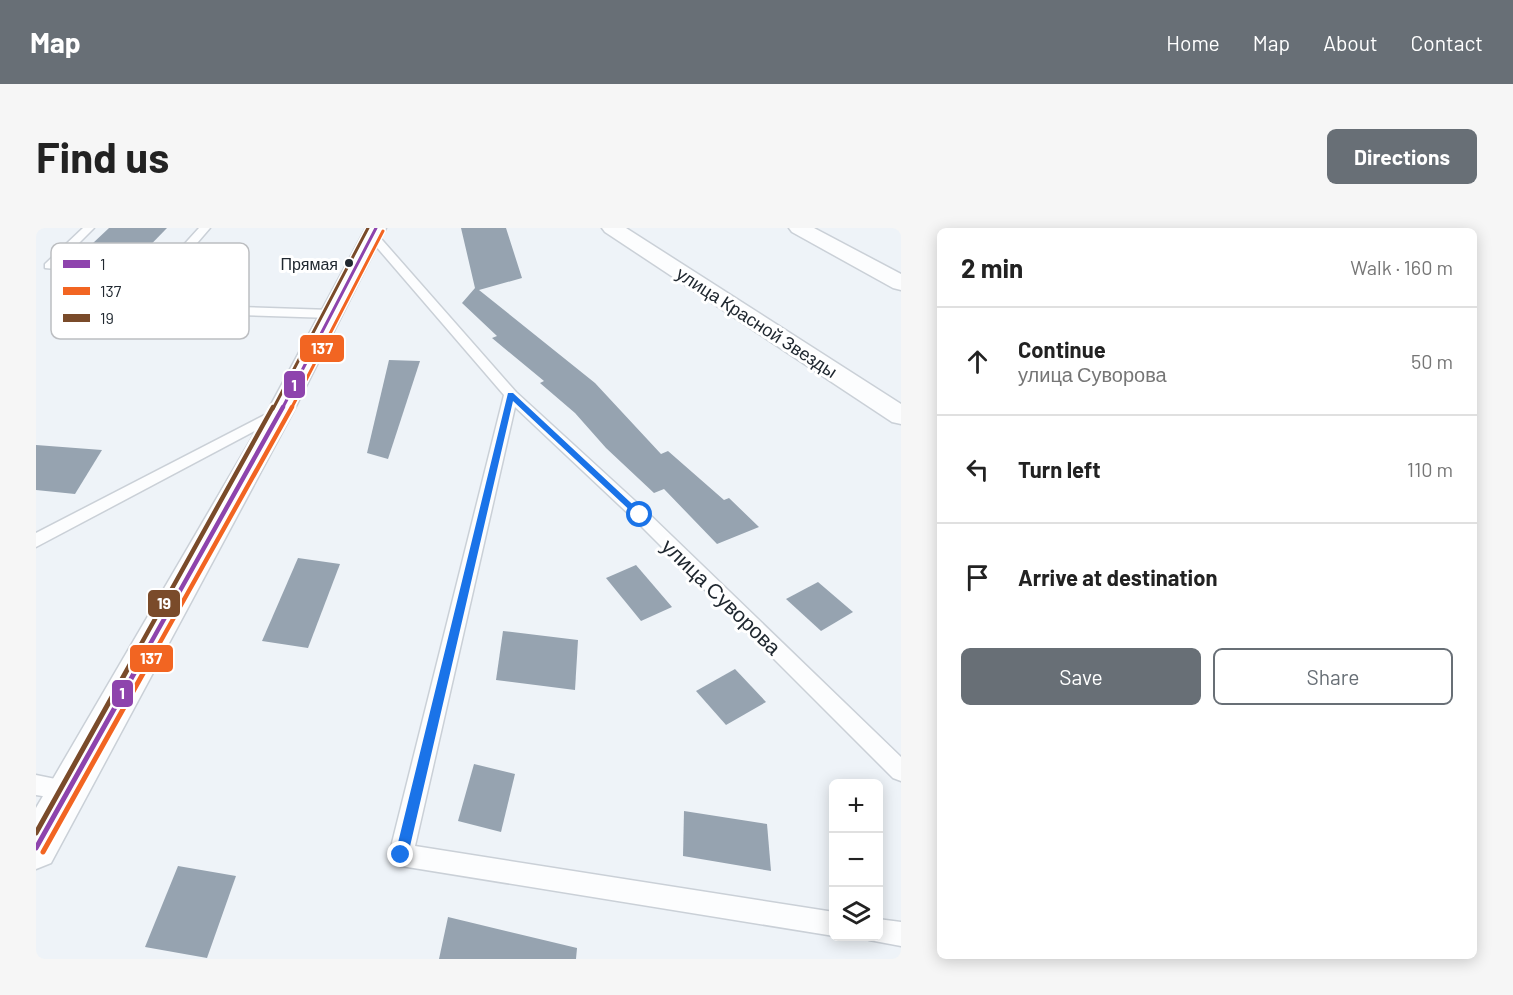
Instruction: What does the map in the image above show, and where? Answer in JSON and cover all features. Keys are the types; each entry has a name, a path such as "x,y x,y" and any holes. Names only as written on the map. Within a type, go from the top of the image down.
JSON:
{"main road":[{"name":"улица Красной Звезды","path":"612,228 901,416"},
{"path":"799,228 901,282"},
{"path":"36,848 280,412 374,232"}],"lane":[{"path":"73,243 89,228"},
{"path":"192,243 205,228"},
{"name":"улица Суворова","path":"374,232 511,395 640,515 901,771"},
{"path":"249,310 331,314"},
{"path":"511,395 401,855 829,923"},
{"path":"36,541 280,412"},
{"path":"36,785 67,790"},
{"path":"883,932 901,934"}],"building":[{"path":"109,228 167,228 152,243 93,243"},
{"path":"461,228 506,228 522,278 479,290 595,383 661,454 668,451 724,500 729,498 759,527 717,544 664,489 654,493 606,448 575,413 540,383 544,381 492,338 497,336 462,303 475,288"},
{"path":"389,360 420,361 388,459 367,453"},
{"path":"36,445 102,450 75,494 36,490"},
{"path":"298,558 340,564 308,648 262,641"},
{"path":"636,565 672,607 641,621 606,578"},
{"path":"818,582 853,612 821,631 786,599"},
{"path":"503,631 578,640 575,690 496,680"},
{"path":"735,669 766,702 726,725 696,691"},
{"path":"474,764 515,774 501,832 458,821"},
{"path":"684,811 767,824 771,871 683,856"},
{"path":"178,866 236,876 207,958 145,947"},
{"path":"448,917 577,948 576,959 439,959"}],"transit line":[{"name":"19","path":"36,833 273,408 368,228"},
{"name":"1","path":"36,848 280,412 376,228"},
{"name":"137","path":"43,852 287,416 383,231"}],"place":[{"name":"Прямая","path":"349,263"}],"route":[{"path":"401,855 511,395 640,515"}]}
